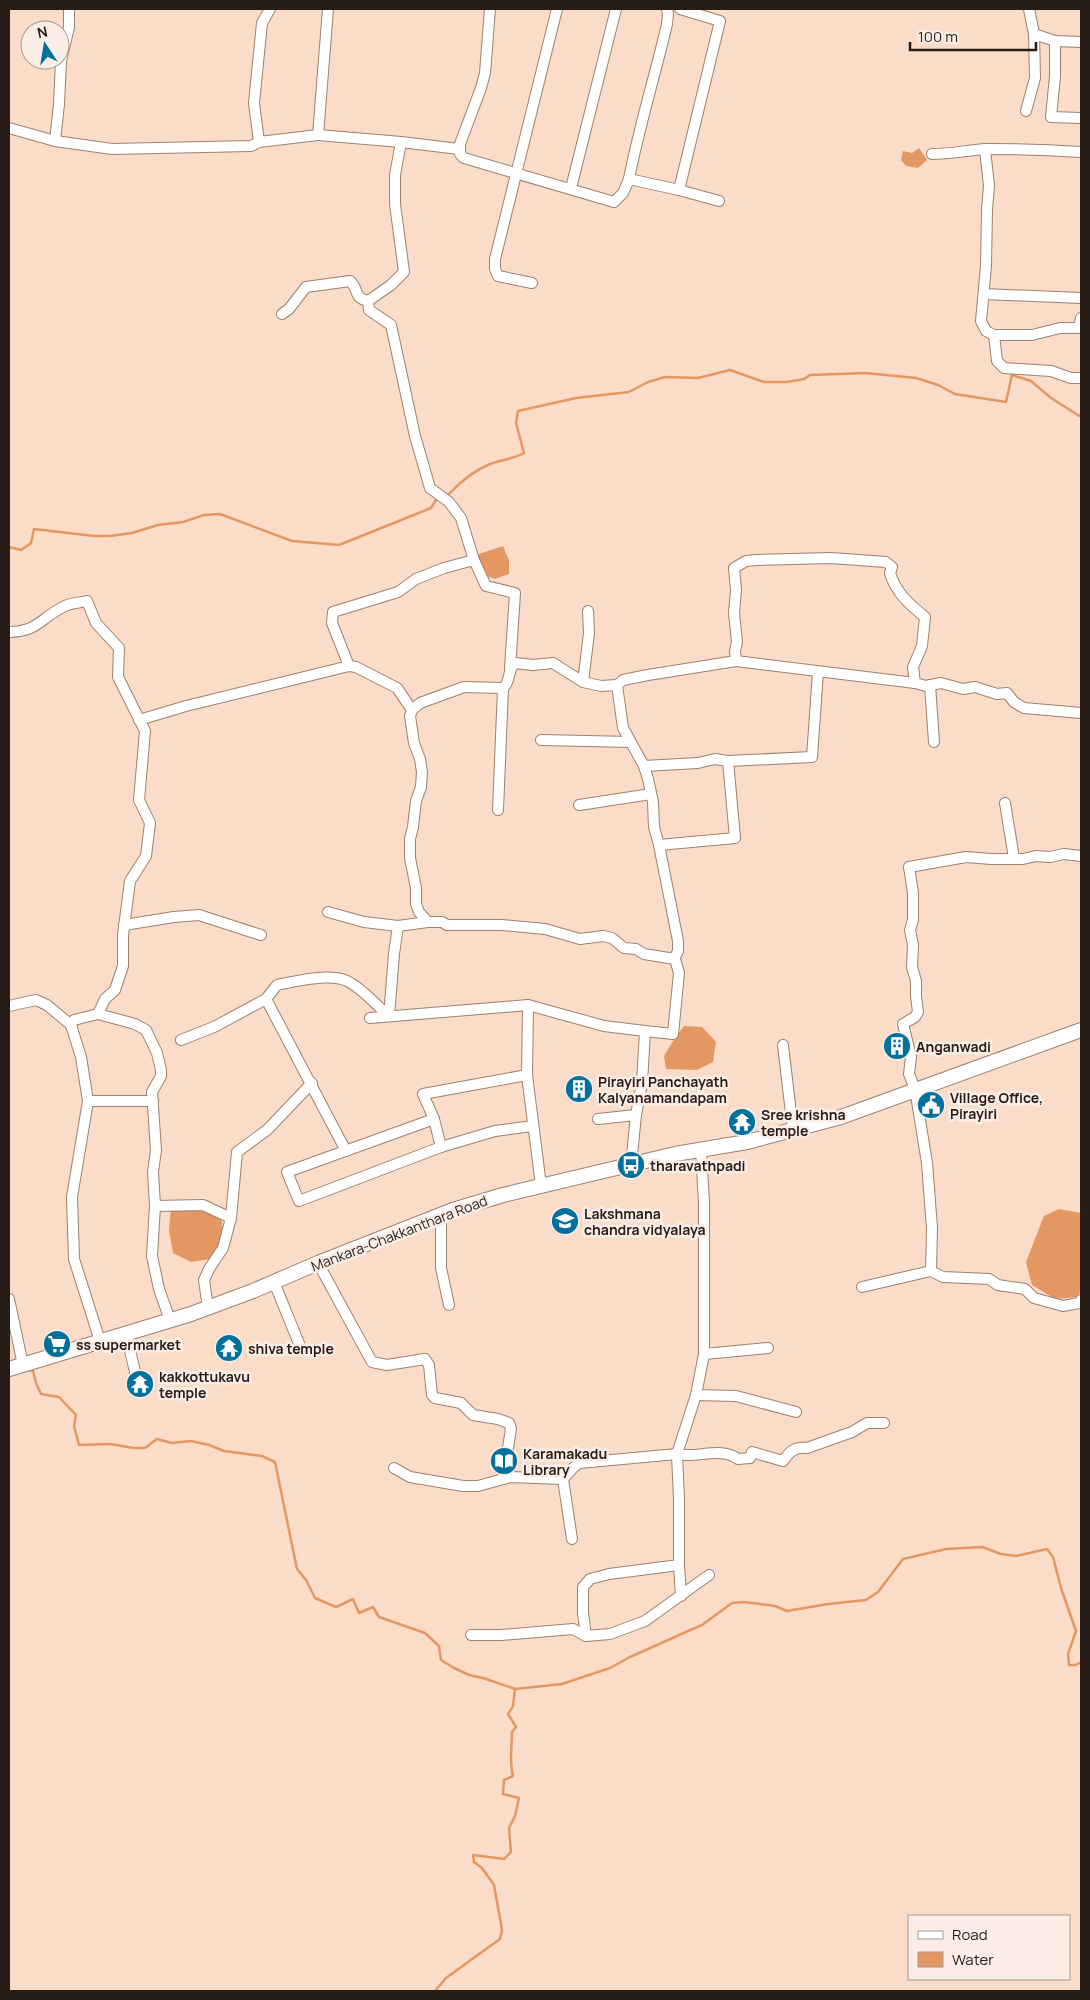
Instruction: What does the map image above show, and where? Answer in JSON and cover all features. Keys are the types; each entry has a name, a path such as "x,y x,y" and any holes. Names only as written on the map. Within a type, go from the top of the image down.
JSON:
{"main road":[{"name":"Mankara-Chakkanthara Road","path":"9,1369 208,1308 441,1215 503,1195 631,1165 747,1142 841,1117 1081,1030"}],"street":[{"path":"55,141 60,104 61,61 69,27 69,9"},
{"path":"259,142 254,103 262,22 270,9"},
{"path":"318,135 328,9"},
{"path":"490,9 485,73 459,149 460,154 464,158 614,202 623,193 629,179 640,128 657,69 667,24 667,9"},
{"path":"532,284 526,280 498,276 495,269 495,259 556,9"},
{"path":"571,188 616,9"},
{"path":"679,190 720,21 680,9"},
{"path":"1026,111 1035,78 1034,34 1029,9"},
{"path":"1034,34 1055,41 1081,42"},
{"path":"1055,41 1055,76 1051,116 1081,118"},
{"path":"9,128 55,141 112,149 251,146 259,142 318,135 459,149"},
{"path":"368,302 391,285 404,272 395,204 395,175 401,142"},
{"path":"932,154 948,154 985,149 1081,152"},
{"path":"985,149 989,186 987,209 988,244 981,321 986,331 994,335 1032,336 1060,328 1079,328 1081,318"},
{"path":"629,179 719,201"},
{"path":"282,314 289,309 306,288 335,282 350,281 354,284 357,296 368,302"},
{"path":"984,294 1081,298"},
{"path":"368,302 369,310 391,325 415,436 430,488 449,502 461,518 474,560 486,586 515,593 510,668 506,685 503,688 498,810"},
{"path":"994,335 997,361 1004,368 1051,371 1072,378 1081,378"},
{"path":"736,661 737,642 734,613 736,590 734,568 746,561 780,558 876,560 886,562 892,567 890,573 902,598 925,616 922,646 913,667 915,682"},
{"path":"349,666 332,624 333,612 398,592 416,579 444,568 474,560"},
{"path":"9,632 36,627 64,606 87,601 96,623 118,648 118,677 145,731 139,800 150,823 146,856 130,881 124,925 123,966 115,990 105,999 98,1014"},
{"path":"584,682 589,633 588,611"},
{"path":"510,668 515,663 533,666 553,663 584,682 601,686 617,685 623,680 648,674 736,661 915,682 926,686 941,683 962,689 975,687 997,694 1007,693 1014,702 1024,708 1081,713"},
{"path":"139,720 186,706 349,666 356,667 397,688 412,710"},
{"path":"644,766 698,763 715,759 728,762 812,757 818,672"},
{"path":"617,685 623,728 644,766 651,794 654,827 660,845 678,941 678,951 674,959"},
{"path":"930,685 934,742"},
{"path":"428,922 419,912 416,904 416,888 410,858 410,839 416,801 421,787 422,772 420,759 414,743 413,726 410,716 412,710 420,703 464,687 503,688"},
{"path":"542,740 630,742"},
{"path":"660,845 735,838 728,762"},
{"path":"580,805 651,794"},
{"path":"1005,803 1014,858"},
{"path":"931,1271 932,1228 927,1163 915,1089 909,1074 911,1057 903,1024 915,1017 918,1012 916,981 912,967 913,945 910,930 913,920 913,892 909,867 966,857 992,859 1050,857 1064,854 1081,856"},
{"path":"328,912 364,922 398,926 428,922 442,922 448,926 491,924 546,929 580,939 603,936 612,938 624,948 636,949 644,954 674,959 678,964 679,973 672,1034 604,1026 528,1005 370,1018"},
{"path":"124,925 200,915 261,935"},
{"path":"389,1016 398,926"},
{"path":"181,1040 214,1027 266,999 277,985 305,980 338,978 349,982 389,1016"},
{"path":"266,999 312,1083 346,1151"},
{"path":"9,1006 36,1000 47,1005 71,1025 81,1057 88,1101 72,1197 74,1259 100,1341"},
{"path":"528,1005 527,1075 541,1186"},
{"path":"71,1025 74,1020 98,1014 136,1024 146,1030 156,1053 161,1076 152,1092 156,1150 153,1172 155,1206 152,1256 170,1320"},
{"path":"631,1165 636,1115 642,1083 645,1031"},
{"path":"783,1044 794,1130"},
{"path":"441,1147 434,1118 422,1094 527,1075"},
{"path":"208,1308 204,1280 223,1248 231,1218 237,1152 266,1130 312,1083"},
{"path":"88,1101 152,1101"},
{"path":"598,1119 636,1115"},
{"path":"434,1118 288,1172 299,1201 441,1147 495,1131 533,1126"},
{"path":"681,1596 678,1565 679,1500 677,1454 696,1395 704,1354 706,1300 703,1260 704,1203 701,1150"},
{"path":"155,1206 203,1205 231,1218"},
{"path":"441,1215 441,1268 449,1306"},
{"path":"318,1263 372,1362 387,1365 425,1359 429,1365 432,1395 435,1398 461,1403 473,1415 498,1419 509,1423 511,1429 503,1479"},
{"path":"862,1287 931,1271 943,1277 989,1279 998,1285 1025,1289 1034,1298 1063,1306 1079,1303 1081,1300"},
{"path":"274,1282 300,1346"},
{"path":"9,1287 9,1295"},
{"path":"9,1299 23,1365"},
{"path":"126,1334 139,1389"},
{"path":"704,1354 768,1348"},
{"path":"696,1395 736,1396 796,1412"},
{"path":"572,1539 563,1479 579,1463 677,1454 685,1456 733,1455 738,1459 750,1458 752,1452 782,1461 790,1450 800,1447 807,1448 852,1432 867,1424 884,1423"},
{"path":"394,1468 410,1478 464,1486 478,1486 510,1477 563,1479"},
{"path":"586,1636 583,1613 583,1587 590,1579 609,1574 678,1565"},
{"path":"471,1635 501,1635 573,1629 586,1636 610,1634 645,1621 709,1575"}],"water":[{"path":"919,148 927,160 918,168 906,166 901,160 903,151 912,153"},
{"path":"503,546 509,560 509,574 495,579 484,575 476,555"},
{"path":"684,1026 702,1027 716,1042 713,1062 697,1070 666,1069 664,1056"},
{"path":"201,1200 220,1210 224,1236 210,1259 191,1262 173,1253 169,1230 171,1208"},
{"path":"1059,1209 1081,1213 1081,1290 1077,1297 1055,1299 1032,1285 1026,1262 1044,1216"}],"waterway":[{"path":"449,494 478,470 524,453 516,423 518,411 576,398 629,392 648,382 665,377 698,378 730,370 764,382 787,382 804,379 810,375 865,373 916,378 938,385 955,394 1006,402 1012,375 1031,381 1051,398 1081,417"},
{"path":"9,547 21,550 31,543 34,529 110,536 132,533 158,525 183,522 204,515 220,514 292,541 339,545 431,508 436,500"},
{"path":"27,1370 33,1371 41,1394 59,1397 76,1415 74,1426 79,1445 110,1444 145,1448 157,1439 172,1443 191,1441 224,1451 262,1456 275,1462 297,1569 306,1580 315,1598 336,1607 353,1599 359,1613 373,1607 379,1617 425,1633 439,1646 441,1660 454,1668 469,1675 515,1689 562,1684 610,1668 702,1625 732,1603 744,1602 775,1606 787,1611 866,1600 878,1592 903,1559 946,1549 982,1547 1001,1554 1016,1556 1047,1549 1053,1557 1061,1588 1076,1631 1068,1654 1069,1665 1076,1665 1081,1662"},
{"path":"435,1991 446,1978 500,1939 502,1930 494,1885 482,1868 474,1862 473,1855 504,1859 511,1852 509,1828 515,1816 519,1798 503,1794 504,1780 513,1776 511,1759 512,1732 516,1727 508,1714 513,1706 515,1689"}],"place":[{"name":"Anganwadi","path":"897,1046"},
{"name":"Pirayiri Panchayath Kalyanamandapam","path":"579,1089"},
{"name":"Village Office, Pirayiri","path":"931,1105"},
{"name":"Sree krishna temple","path":"742,1122"},
{"name":"tharavathpadi","path":"631,1165"},
{"name":"Lakshmana chandra vidyalaya","path":"565,1221"},
{"name":"ss supermarket","path":"57,1344"},
{"name":"shiva temple","path":"229,1348"},
{"name":"kakkottukavu temple","path":"140,1384"},
{"name":"Karamakadu Library","path":"504,1461"}]}
